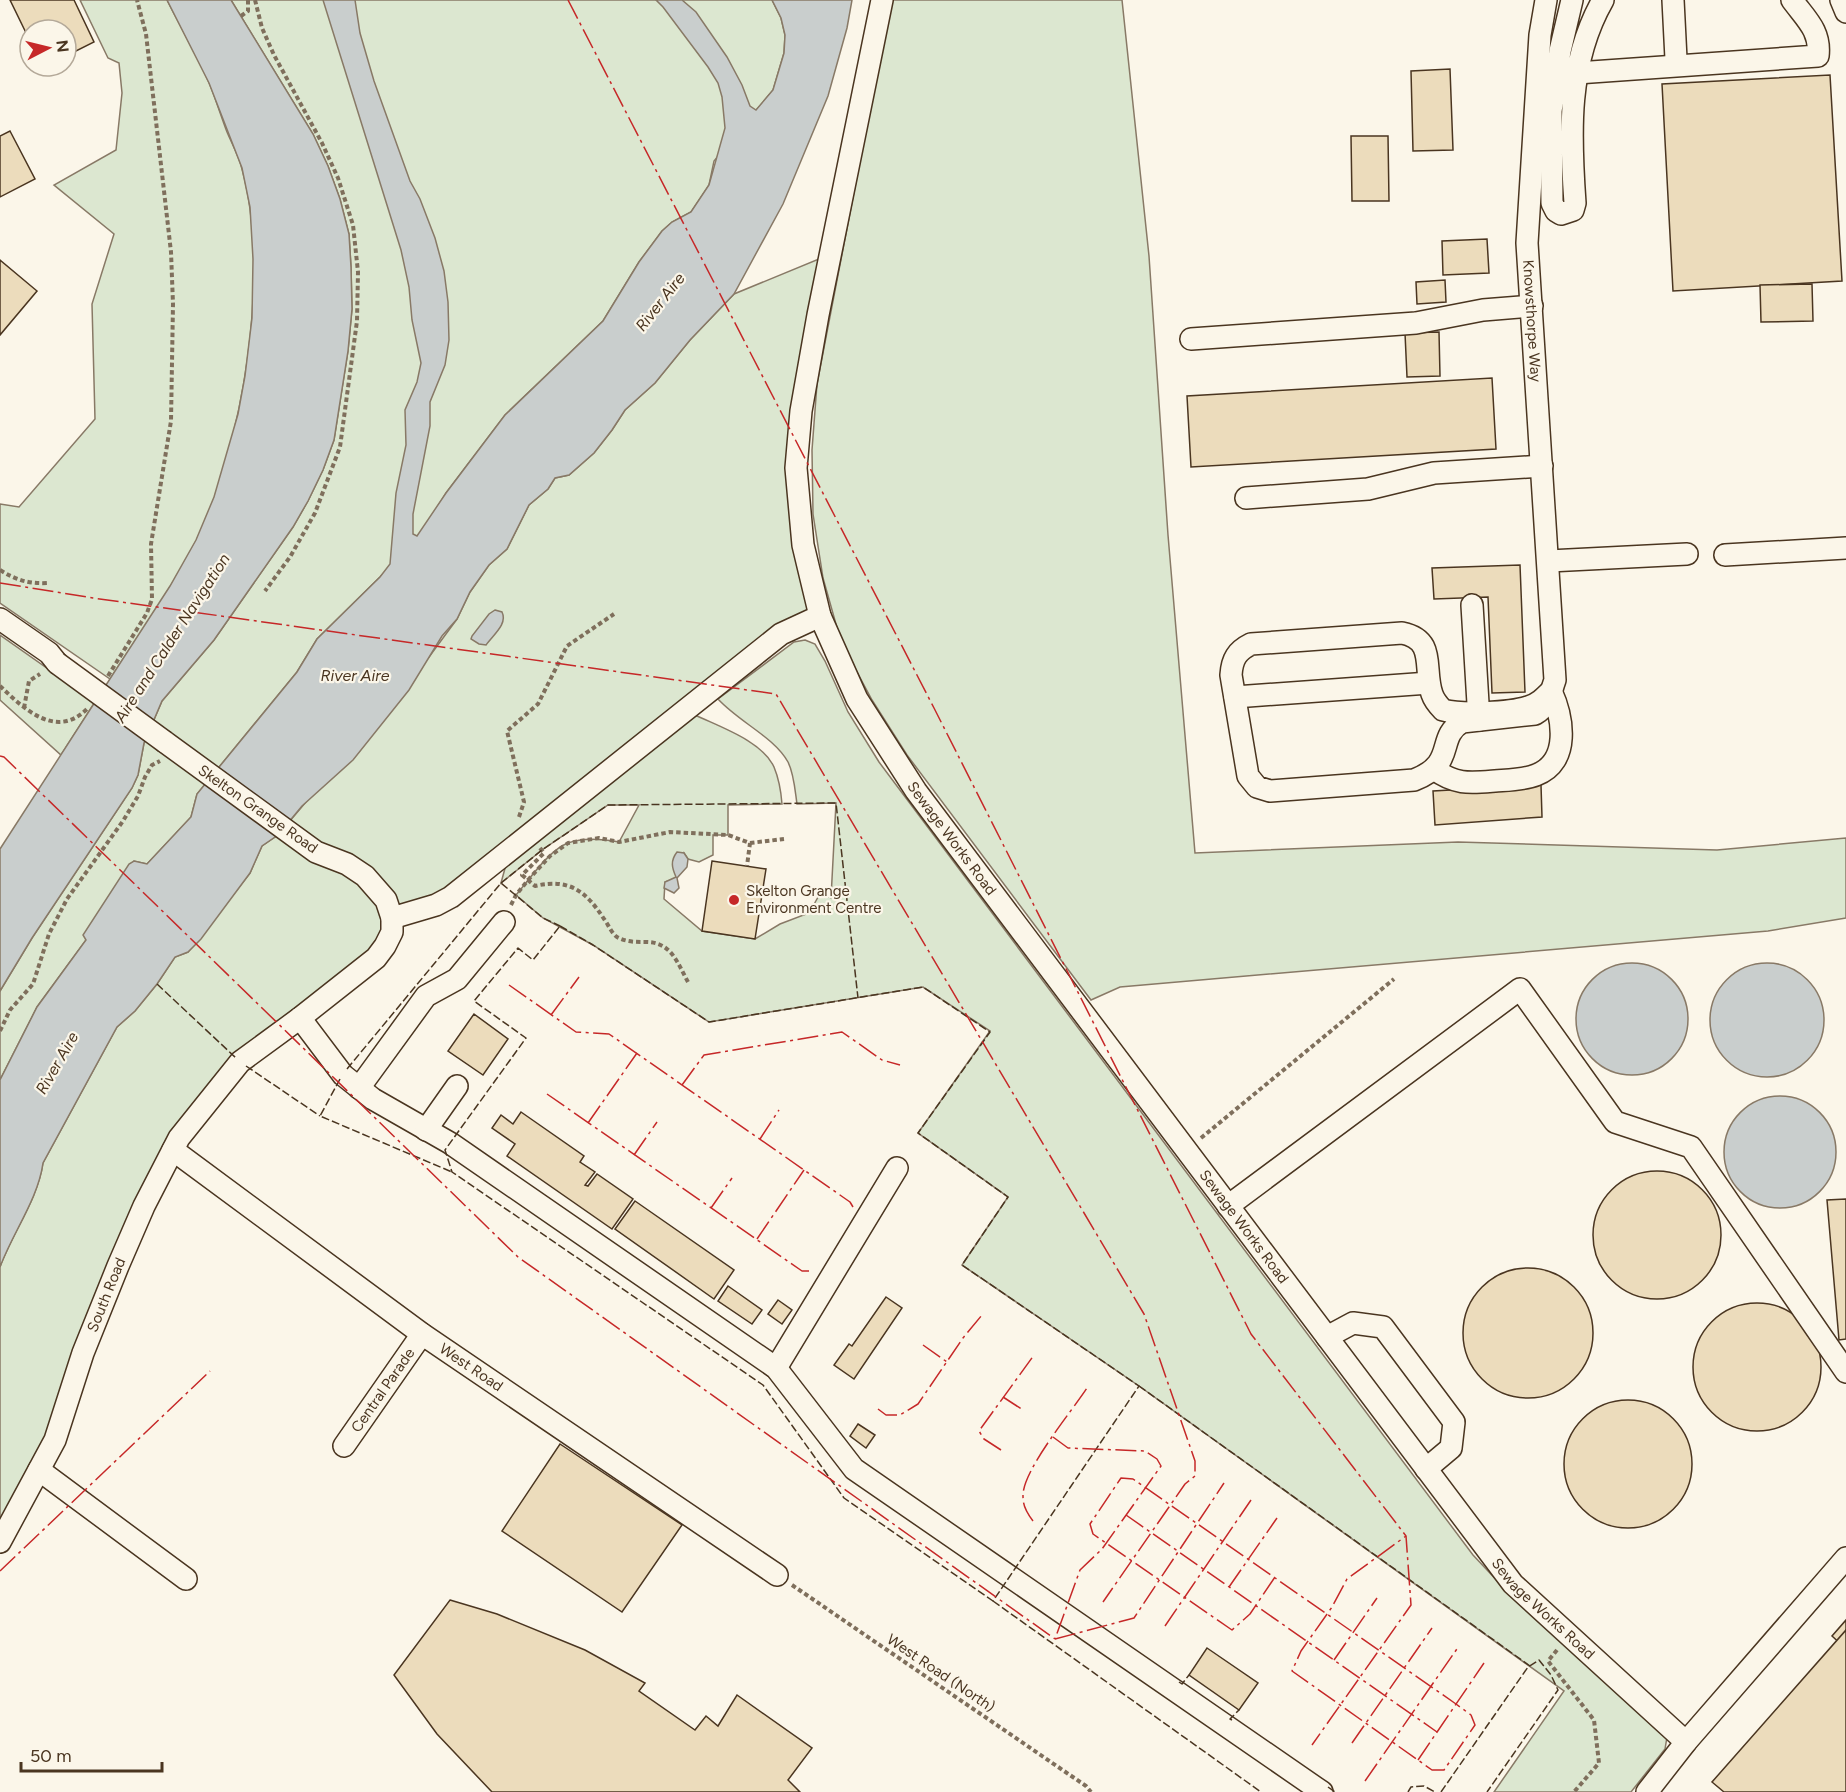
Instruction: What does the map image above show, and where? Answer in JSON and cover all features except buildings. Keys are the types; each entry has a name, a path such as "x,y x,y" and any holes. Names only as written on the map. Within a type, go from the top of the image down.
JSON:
{"street":[{"name":"Sewage Works Road","path":"882,0 818,315 801,411 796,468 803,545 820,616 857,699 916,791 1512,1584 1686,1742"},
{"name":"Knowsthorpe Way","path":"1546,0 1540,35 1527,243 1549,561 1555,680 1551,691"},
{"path":"1572,0 1560,51 1551,111 1552,203 1556,211 1561,214 1573,210 1575,203 1572,114 1577,73 1587,36 1603,0"},
{"path":"1673,0 1678,65"},
{"path":"1577,73 1818,56 1818,36 1792,0"},
{"path":"1841,0 1846,12"},
{"path":"1191,339 1416,323 1483,310 1532,306"},
{"path":"1246,498 1368,489 1434,473 1542,466"},
{"path":"1725,555 1846,548"},
{"path":"1549,561 1687,554"},
{"path":"1472,605 1479,716"},
{"path":"820,616 781,634 451,897 436,905 392,918 392,932 376,958 300,1018 343,1075 358,1088 460,1150 776,1368 854,1469 1322,1792"},
{"name":"Skelton Grange Road","path":"0,619 49,652 48,669 316,852 348,864 365,876 386,900 392,918"},
{"path":"1434,770 1457,782 1523,779 1538,775 1550,766 1558,754 1561,740 1559,709 1551,691 1537,704 1527,708 1479,716 1455,726 1449,732 1444,755 1434,770 1414,780 1270,791 1257,787 1248,776 1231,675 1235,656 1242,648 1251,644 1402,633 1421,643 1425,650 1429,683 1436,702 1443,710 1479,716"},
{"path":"1235,698 1429,683"},
{"path":"358,1088 426,996 457,979 504,922"},
{"path":"1228,1206 1520,990 1615,1122 1691,1147 1846,1372"},
{"name":"South Road","path":"0,1542 55,1440 83,1353 118,1266 144,1206 179,1138 240,1062 300,1018"},
{"path":"426,1130 457,1086"},
{"name":"West Road","path":"173,1150 422,1334 777,1575"},
{"path":"776,1368 897,1168"},
{"path":"1327,1337 1353,1323 1383,1327 1454,1422 1451,1448 1426,1468"},
{"name":"Central Parade","path":"344,1446 422,1334"},
{"path":"39,1470 186,1579"},
{"path":"1647,1792 1686,1742 1846,1558"}],"path":[{"path":"104,683 147,613 152,599 151,544 171,421 173,304 171,252 146,34 137,0"},
{"path":"241,16 249,11 248,0"},
{"path":"255,0 262,28 274,55 322,143 338,178 353,225 358,272 357,312 350,383 340,447 315,513 290,557 265,591"},
{"path":"0,570 21,581 32,584 47,583"},
{"path":"614,614 567,646 538,704 507,731 524,802 517,823 544,853 522,875 535,886 549,883 567,884 585,895 602,915 615,937 631,943 656,942 674,954 688,982"},
{"path":"24,708 29,681 48,669"},
{"path":"0,686 24,708 48,722 77,718 93,700"},
{"path":"0,1031 10,1010 33,984 49,934 68,899 123,821 138,796 152,765 158,761 170,761"},
{"path":"504,922 516,895 528,880 550,856 568,843 599,838 619,842 670,832 728,835 750,843 784,839"},
{"path":"747,866 750,843"},
{"path":"1187,1150 1394,979"},
{"name":"West Road (North)","path":"777,1575 1086,1786 1091,1792"},
{"path":"1568,1634 1548,1661 1594,1720 1599,1763 1574,1792"}],"green space":[{"path":"80,0 167,0 205,74 241,164 250,211 254,258 253,308 248,358 239,409 213,502 177,576 110,679 0,603 0,504 19,507 95,419 92,304 114,234 54,185 116,150 122,93 119,63 108,58"},
{"path":"231,0 772,0 781,18 785,35 784,53 773,90 714,161 709,185 691,212 672,222 662,231 639,262 603,321 505,415 446,493 424,529 380,577 317,639 297,672 197,794 191,817 147,864 134,861 86,940 37,1007 0,1080 0,991 32,938 132,788 138,775 144,743 162,701 214,640 293,527 323,470 334,440 352,309 349,234 340,199 313,134"},
{"path":"891,0 1122,0 1149,256 1168,535 1195,853 1458,842 1717,850 1846,838 1846,918 1768,931 1120,987 1091,1000 907,755 872,700 841,642 823,578 813,514 812,450 817,384"},
{"path":"831,254 801,411 820,616 698,700 411,914 240,1062 179,1138 0,1542 0,1267 36,1190 43,1163 117,1027 135,1011 175,957 188,952 250,873 262,846 278,835 429,657 457,619 470,592 489,565 507,549 529,505 548,489 555,478 569,475 594,453 625,410 655,383 690,340 734,294"},
{"path":"0,635 95,702 61,755 0,700"},
{"path":"805,640 815,644 848,712 879,762 1473,1555 1519,1604 1662,1726 1667,1737 1665,1749 1631,1792 1494,1792 1564,1691 1139,1386 962,1265 1008,1197 918,1133 990,1031 923,987 709,1022 593,945 543,918 516,895 554,852 568,843 587,839 619,842 639,805 608,805 542,850 501,883 507,861 695,715 750,742 768,758 777,776 782,804 728,805 728,835 713,835 713,855 699,862 688,859 684,853 676,878 665,882 664,899 702,931 755,939 780,924 809,913 821,892 831,898 836,803 797,804 792,772 782,753 718,699 794,642"}],"water":[{"name":"Aire and Calder Navigation","path":"167,0 231,0 313,134 328,166 349,234 352,309 334,440 323,470 293,527 214,640 162,701 144,743 138,775 132,788 32,938 0,991 0,849 170,586 196,540 214,497 238,414 245,376 252,318 253,259 250,207 242,168 209,83"},
{"name":"River Aire","path":"323,0 355,0 360,33 374,81 410,181 420,199 435,238 444,271 449,340 445,365 430,402 430,426 413,514 413,534 417,536 446,493 505,415 603,321 639,262 662,231 672,222 691,212 709,185 725,128 722,97 718,83 656,0 682,0 696,12 727,57 750,106 756,110 773,90 784,53 785,35 781,18 772,0 852,0 847,28 828,96 783,204 734,294 690,340 655,383 625,410 594,453 569,475 555,478 548,489 529,505 507,549 489,565 470,592 457,619 442,636 409,690 353,760 302,806 278,835 262,846 250,873 201,939 188,952 175,957 135,1011 117,1027 43,1163 36,1190 0,1267 0,1080 37,1007 86,940 83,935 129,864 134,861 147,864 191,817 197,794 297,672 317,639 380,577 390,564 396,493 406,445 405,410 417,382 421,363 401,250"},
{"path":"495,610 502,612 503,616 503,621 496,633 486,645 471,639 489,614"},
{"path":"677,852 684,853 688,859 687,867 677,878 679,888 674,893 664,888 665,882 676,877 672,864"},
{"path":"1632,963 1654,967 1672,979 1684,997 1688,1019 1684,1041 1672,1059 1654,1071 1632,1075 1610,1071 1592,1059 1580,1041 1576,1019 1580,997 1592,979 1610,967"},
{"path":"1767,963 1789,967 1807,980 1820,998 1824,1020 1820,1042 1807,1060 1789,1073 1767,1077 1745,1073 1727,1060 1714,1042 1710,1020 1714,998 1727,980 1745,967"},
{"path":"1780,1096 1801,1101 1819,1113 1831,1131 1836,1152 1831,1173 1819,1191 1801,1203 1780,1208 1759,1203 1741,1191 1729,1173 1724,1152 1729,1131 1741,1113 1759,1101"}],"fence":[{"path":"501,883 542,850 608,805 836,803 858,998"},
{"path":"347,1069 501,883 543,918 560,926"},
{"path":"560,926 593,945 709,1022 923,987 990,1032 918,1133 1008,1197 962,1265 1139,1386 993,1601 844,1498 763,1385 452,1172 445,1150 526,1038 474,1001 518,948 533,960 560,926"},
{"path":"157,984 236,1058"},
{"path":"246,1066 320,1116"},
{"path":"340,1079 320,1116 452,1172"},
{"path":"1139,1386 1530,1666"},
{"path":"993,1601 1261,1792"},
{"path":"1441,1792 1528,1667 1539,1660 1551,1675 1558,1690 1487,1792"},
{"path":"1179,1682 1182,1684 1189,1675"},
{"path":"1232,1720 1230,1719 1239,1710"},
{"path":"1408,1792 1411,1787 1424,1786 1435,1792"},
{"path":"1328,1787 1335,1792"}],"power":[{"path":"568,0 934,708 1251,1334 1406,1536 1411,1605 1312,1745"},
{"path":"0,583 776,694 1144,1314 1195,1461 1195,1476 1185,1484 1103,1602"},
{"path":"0,756 4,757 518,1257 1055,1639"},
{"path":"551,1015 579,977"},
{"path":"509,985 576,1032 609,1034 850,1202 853,1207"},
{"path":"682,1085 704,1055 842,1032 882,1060 900,1065"},
{"path":"588,1123 637,1053"},
{"path":"547,1094 802,1271 809,1271"},
{"path":"760,1139 779,1110"},
{"path":"634,1155 657,1122"},
{"path":"757,1239 804,1170"},
{"path":"711,1208 732,1178"},
{"path":"878,1409 886,1415 900,1415 918,1404 963,1338 982,1315"},
{"path":"923,1345 947,1362"},
{"path":"1001,1450 984,1439 979,1431 1034,1355"},
{"path":"0,1571 210,1371"},
{"path":"1033,1521 1027,1512 1023,1496 1030,1472 1087,1388"},
{"path":"1003,1397 1023,1410"},
{"path":"1053,1437 1068,1448 1145,1451 1157,1459 1161,1466 1102,1549 1080,1570 1055,1639"},
{"path":"1275,1577 1250,1614 1232,1630 1093,1534 1090,1524 1121,1478 1133,1479 1456,1704 1471,1715 1475,1725 1444,1770 1432,1770 1292,1671 1301,1651 1332,1607 1347,1579 1406,1536"},
{"path":"1055,1639 1134,1618 1224,1483"},
{"path":"1165,1626 1251,1500"},
{"path":"1126,1515 1437,1732"},
{"path":"1229,1587 1277,1518"},
{"path":"1334,1660 1377,1598"},
{"path":"1352,1743 1432,1628"},
{"path":"1365,1781 1459,1646"},
{"path":"1418,1760 1484,1663"}],"place":[{"name":"Skelton Grange Environment Centre","path":"734,900"}]}
